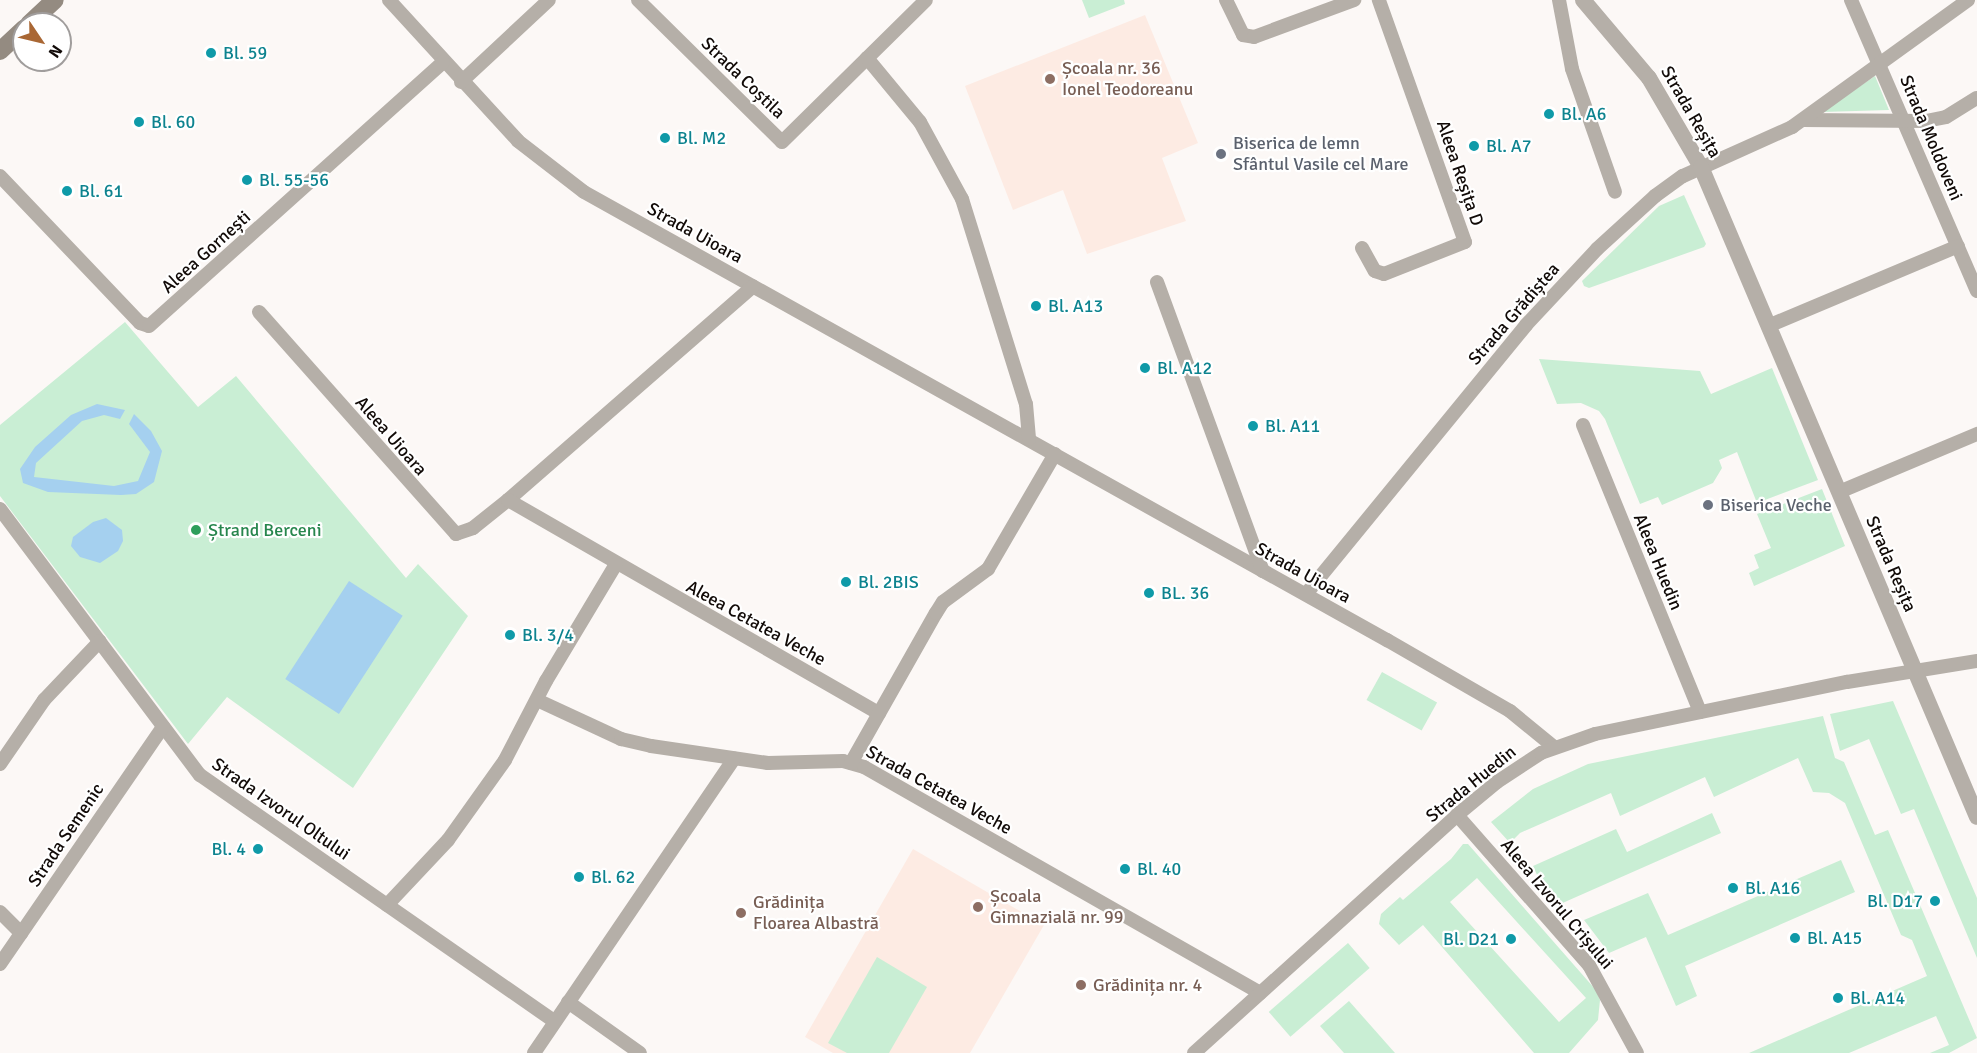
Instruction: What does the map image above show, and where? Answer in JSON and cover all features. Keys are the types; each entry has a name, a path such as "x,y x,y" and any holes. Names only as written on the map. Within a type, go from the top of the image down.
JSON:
{"main road":[{"path":"42,12 54,0"},
{"path":"0,51 12,40"}],"street":[{"name":"Strada Uioara","path":"389,0 443,62 518,141 584,192 1306,594 1510,711 1554,747"},
{"path":"462,82 549,0"},
{"name":"Strada Coștila","path":"638,0 782,142 926,0"},
{"path":"1226,0 1235,24 1243,35 1254,37 1354,0"},
{"name":"Aleea Reșița D","path":"1362,248 1375,271 1384,274 1465,242 1379,0"},
{"path":"1559,0 1572,69 1615,192"},
{"name":"Strada Reșița","path":"1583,0 1649,78 1701,167 1977,817"},
{"name":"Strada Moldoveni","path":"1851,0 1977,291"},
{"name":"Strada Grădiștea","path":"1306,594 1545,304 1655,196 1701,167 1803,120 1968,0"},
{"path":"867,58 920,122 962,199 1026,404 1029,439"},
{"name":"Aleea Gornești","path":"0,176 140,323 149,326 443,62"},
{"name":"Strada Grădiștea","path":"1803,120 1905,123 1946,117 1977,98"},
{"path":"1768,326 1958,246"},
{"path":"1157,282 1263,571"},
{"name":"Aleea Uioara","path":"259,312 449,530 466,532 508,500 753,286"},
{"name":"Aleea Huedin","path":"1583,425 1700,712"},
{"path":"1839,492 1977,434"},
{"path":"851,763 943,602 988,569 1055,454"},
{"path":"387,905 458,827 518,741 537,700 616,564 508,500"},
{"name":"Strada Izvorul Oltului","path":"0,509 200,775 555,1022"},
{"name":"Aleea Cetatea Veche","path":"616,564 879,713"},
{"path":"0,764 5,745 50,693 100,641"},
{"name":"Strada Huedin","path":"1194,1053 1497,782 1554,747 1595,734 1700,712 1915,670 1977,661"},
{"name":"Strada Cetatea Veche","path":"537,700 635,743 734,759 798,765 851,763 1260,993"},
{"name":"Strada Semenic","path":"0,964 163,727"},
{"path":"534,1053 734,759"},
{"name":"Aleea Izvorul Crișului","path":"1457,816 1589,965 1637,1053"},
{"path":"0,912 21,933"},
{"path":"568,1002 640,1053"}],"shaded area":[{"name":"Școala nr. 36 Ionel Teodoreanu","path":"1145,15 1198,143 1162,158 1186,221 1087,254 1063,190 1013,210 965,86"},
{"name":"Școala Gimnazială nr. 99","path":"913,849 1044,925 970,1053 833,1053 805,1037"}],"green space":[{"path":"1082,0 1124,0 1125,4 1089,18"},
{"path":"1875,76 1889,110 1822,112 1850,93"},
{"path":"1684,195 1706,244 1704,247 1589,288 1584,286 1582,281 1659,206"},
{"name":"Ștrand Berceni","path":"125,322 198,407 236,376 406,578 418,564 468,616 353,788 227,697 188,744 0,496 0,425"},
{"path":"1539,359 1700,371 1711,394 1772,368 1818,480 1757,503 1737,452 1719,460 1722,468 1713,483 1662,505 1658,497 1640,504 1605,419 1599,411 1581,403 1557,404"},
{"path":"1822,489 1845,546 1754,586 1749,573 1759,568 1754,555 1771,548 1757,514"},
{"path":"1382,672 1437,703 1422,731 1366,700"},
{"path":"1893,701 1977,898 1977,958 1914,809 1901,814 1869,739 1840,751 1830,714"},
{"path":"1823,716 1835,758 1844,762 1875,835 1888,830 1977,1038 1949,1053 1930,1053 1949,1045 1936,1016 1849,1053 1749,1053 1927,976 1912,940 1901,935 1845,803 1829,793 1813,792 1798,758 1714,797 1705,777 1620,816 1611,793 1520,833 1510,843 1491,822 1533,789 1588,764"},
{"path":"1712,813 1721,833 1558,905 1546,895 1533,866 1616,829 1627,852"},
{"path":"1463,844 1468,844 1595,989 1600,1000 1598,1020 1569,1053 1534,1053 1423,925 1399,945 1379,924 1381,914 1400,897 1403,900 1451,859","holes":["1477,878 1586,998 1559,1022 1450,902"]},
{"path":"1841,860 1855,892 1685,966 1697,996 1676,1006 1646,937 1609,953 1584,920 1648,893 1668,935"},
{"path":"1348,943 1370,968 1290,1037 1269,1012"},
{"path":"877,957 927,987 889,1053 847,1053 828,1043"},
{"path":"1349,1001 1395,1053 1344,1053 1320,1026"}],"water":[{"path":"97,404 125,410 120,419 104,415 82,421 36,463 34,477 114,486 138,481 150,452 129,424 134,414 151,431 162,451 154,482 136,494 121,495 48,492 23,483 20,469 35,447 71,415"},
{"path":"106,518 122,530 123,541 118,551 100,563 80,557 71,546 73,537 93,522"},
{"path":"349,581 403,616 339,714 285,679"}],"place":[{"name":"Bl. 59","path":"211,53"},
{"name":"Școala nr. 36 Ionel Teodoreanu","path":"1050,79"},
{"name":"Bl. A6","path":"1549,114"},
{"name":"Bl. 60","path":"139,122"},
{"name":"Bl. M2","path":"665,138"},
{"name":"Bl. A7","path":"1474,146"},
{"name":"Biserica de lemn Sfântul Vasile cel Mare","path":"1221,154"},
{"name":"Bl. 55-56","path":"247,180"},
{"name":"Bl. 61","path":"67,191"},
{"name":"Bl. A13","path":"1036,306"},
{"name":"Bl. A12","path":"1145,368"},
{"name":"Bl. A11","path":"1253,426"},
{"name":"Biserica Veche","path":"1708,505"},
{"name":"Ștrand Berceni","path":"196,530"},
{"name":"Bl. 2BIS","path":"846,582"},
{"name":"BL. 36","path":"1149,593"},
{"name":"Bl. 3/4","path":"510,635"},
{"name":"Bl. 4","path":"258,849"},
{"name":"Bl. 40","path":"1125,869"},
{"name":"Bl. 62","path":"579,877"},
{"name":"Bl. A16","path":"1733,888"},
{"name":"Bl. D17","path":"1935,901"},
{"name":"Școala Gimnazială nr. 99","path":"978,907"},
{"name":"Grădinița Floarea Albastră","path":"741,913"},
{"name":"Bl. A15","path":"1795,938"},
{"name":"Bl. D21","path":"1511,939"},
{"name":"Grădinița nr. 4","path":"1081,985"},
{"name":"Bl. A14","path":"1838,998"}]}
